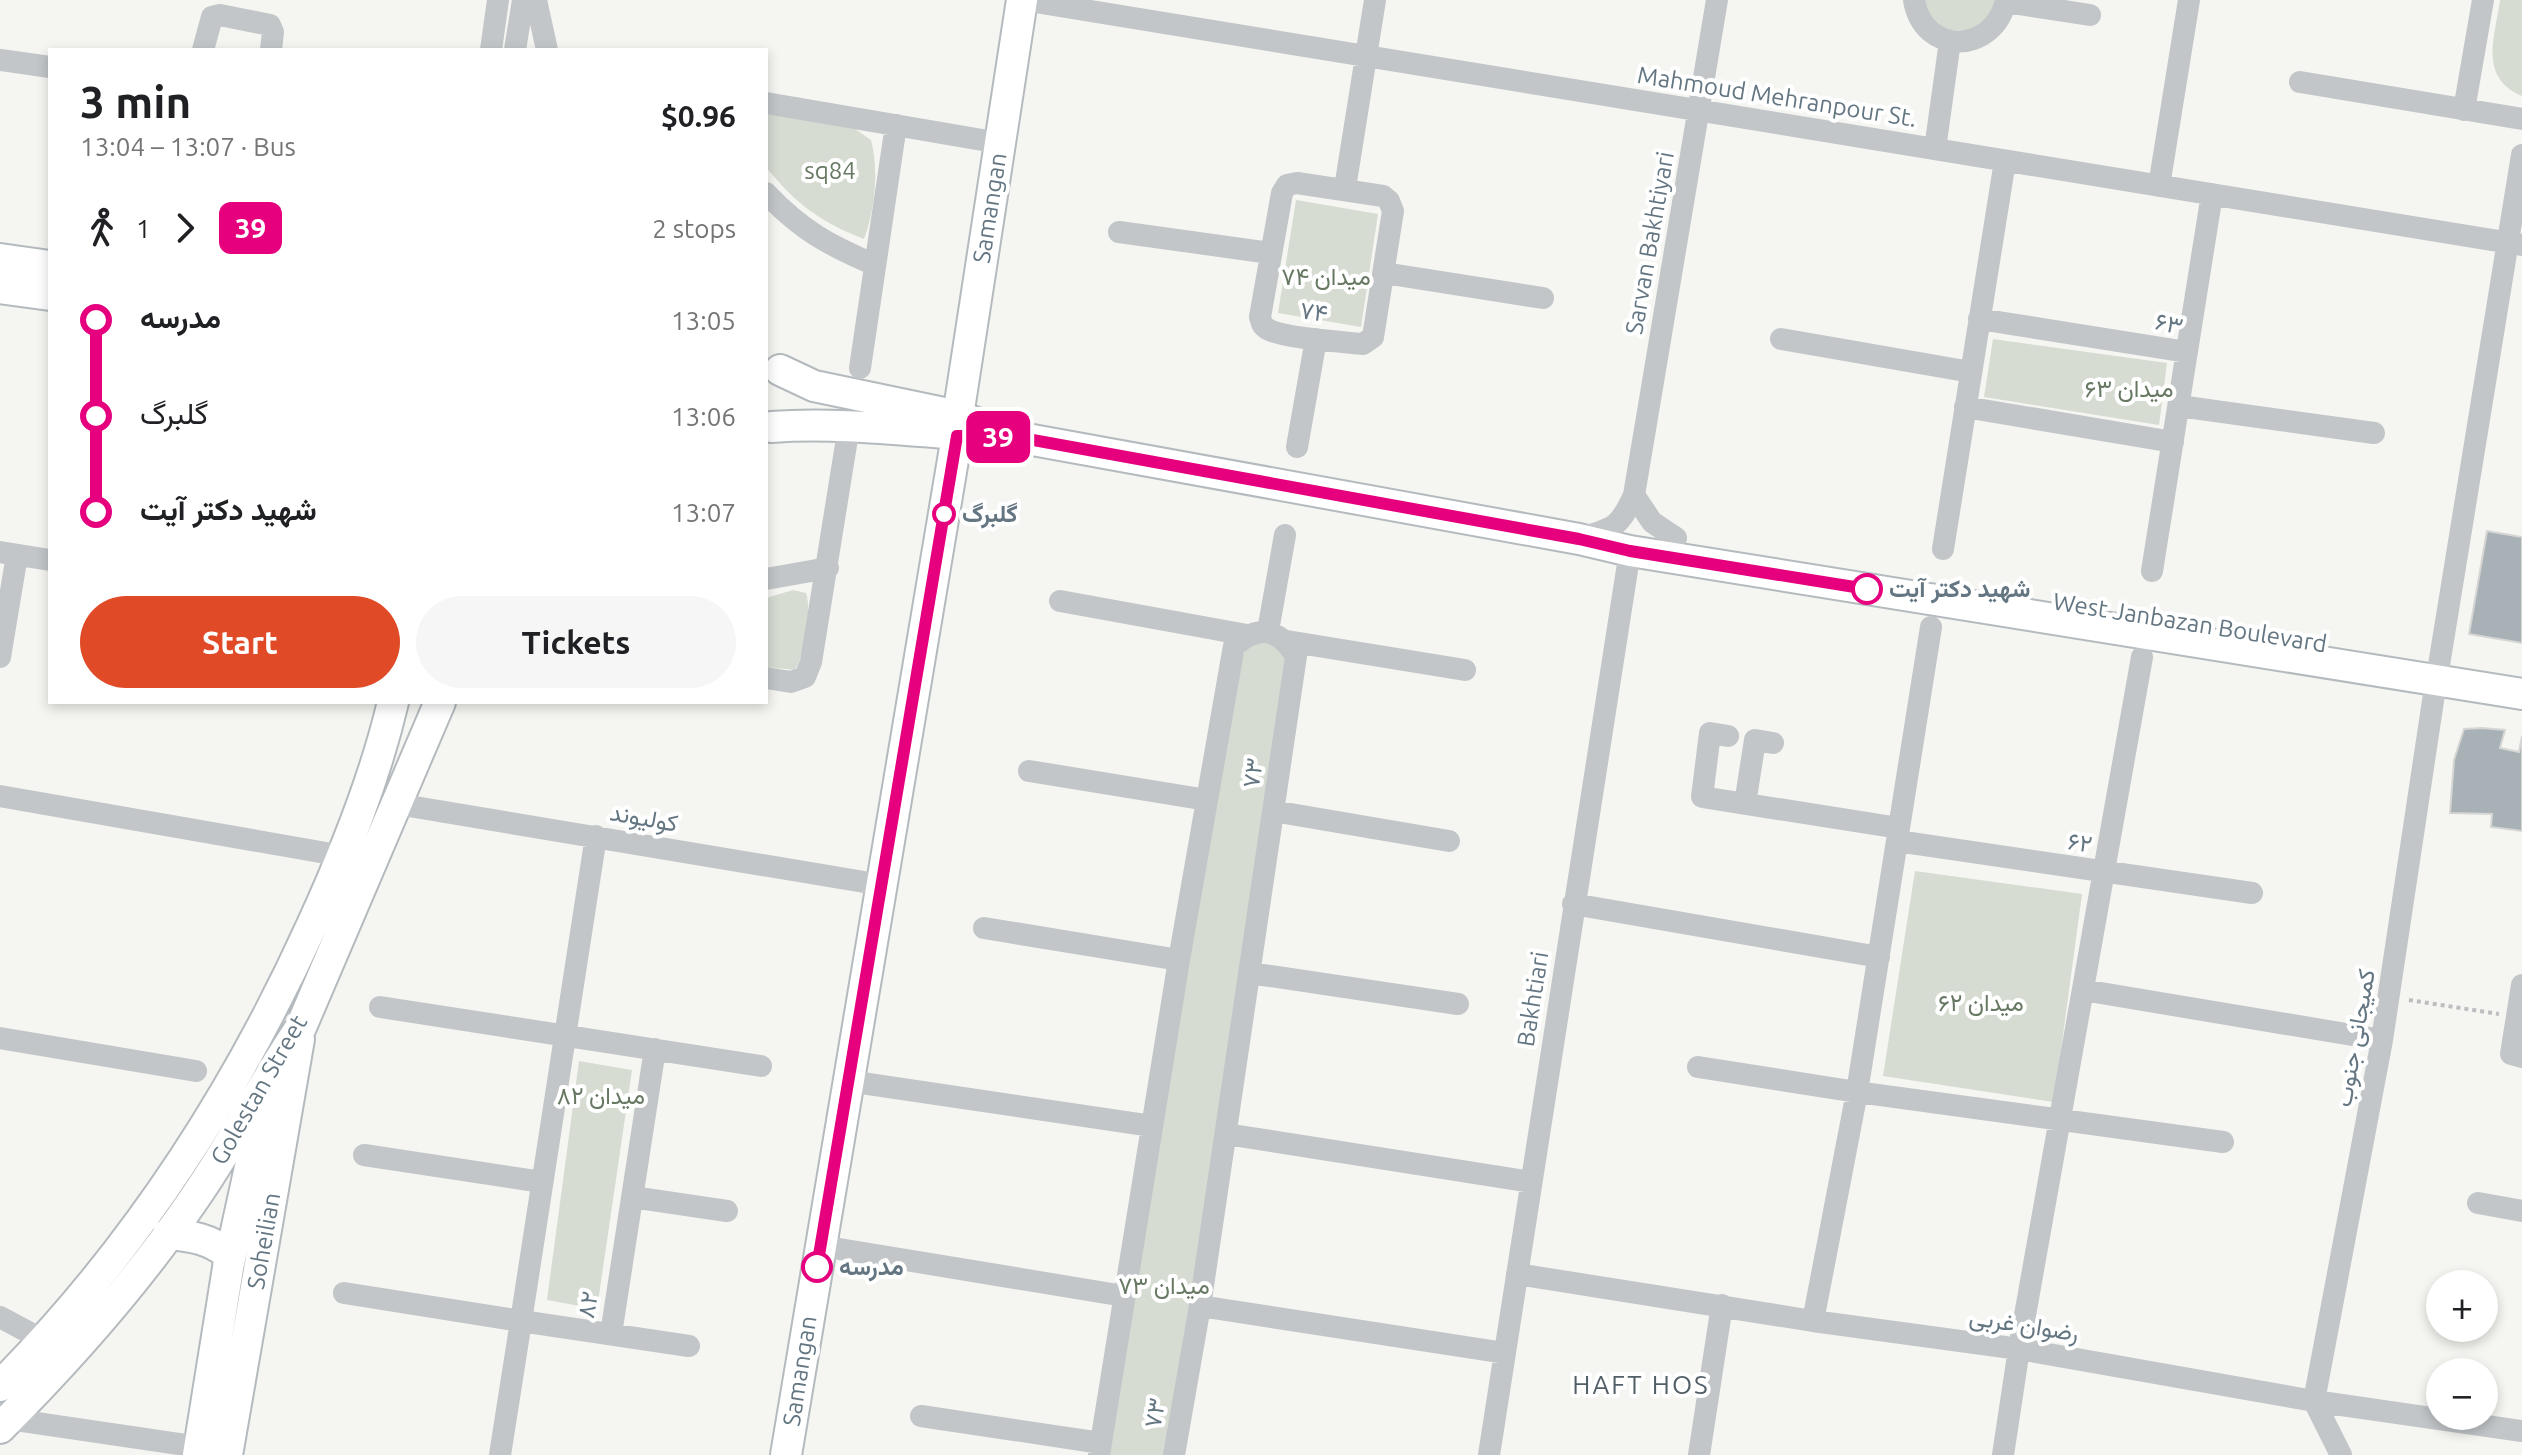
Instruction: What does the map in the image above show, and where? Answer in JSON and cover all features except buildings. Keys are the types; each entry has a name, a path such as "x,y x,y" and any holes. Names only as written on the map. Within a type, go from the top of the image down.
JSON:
{"main road":[{"name":"Samangan","path":"786,1455 958,426 1022,0"},
{"path":"0,259 48,266"},
{"path":"0,288 48,295"},
{"path":"773,363 814,386 958,426 1016,437 1579,539 1630,551 2438,673 2522,694"},
{"path":"769,429 786,405 787,390 773,363"},
{"path":"769,429 958,426"},
{"name":"West Janbazan Boulevard","path":"1630,551 1633,540 1641,535 1676,538 2438,673 2522,678"},
{"name":"Golestan Street","path":"0,1386 121,1249 170,1182 214,1111 282,990 343,856 392,704"},
{"name":"Golestan Street","path":"4,1423 48,1380 144,1267 195,1199 301,1027 439,704"},
{"name":"Soheilian","path":"213,1452 301,1027"},
{"path":"251,1045 272,1070"},
{"name":"Soheilian","path":"213,1452 228,1268 272,1070"},
{"path":"168,1234 203,1238 217,1245 229,1254 228,1268"}],"street":[{"path":"491,48 498,0"},
{"path":"515,48 523,0"},
{"path":"536,0 547,48"},
{"name":"Mahmoud Mehranpour St.","path":"1022,0 2514,244"},
{"path":"1345,188 1375,0"},
{"name":"Sarvan Bakhtiyari","path":"1634,495 1717,0"},
{"path":"1914,0 1915,11 1923,24 1935,35 1950,41 1966,42 1981,37 2002,16 2006,1 2090,15"},
{"path":"2159,186 2189,0"},
{"path":"2464,110 2483,0"},
{"path":"204,48 212,17 247,10 270,25 273,32 271,48"},
{"path":"1935,149 1950,41"},
{"path":"0,60 48,67"},
{"path":"2300,82 2522,119"},
{"path":"768,103 1000,143"},
{"path":"860,368 896,125"},
{"name":"کمیجانی جنوب","path":"2314,1401 2382,1040 2438,673 2514,244 2522,155"},
{"path":"1943,549 2005,161"},
{"name":"۷۴","path":"1297,183 1345,188 1383,196 1393,211 1373,337 1363,344 1269,331 1262,326 1260,317 1282,193 1287,185 1297,183"},
{"path":"2187,352 2212,194"},
{"path":"768,195 785,213 824,242 875,265"},
{"path":"1119,232 1270,253"},
{"path":"1384,273 1543,298"},
{"name":"۶۳","path":"1979,319 2187,352 2152,571"},
{"path":"1297,447 1316,339"},
{"path":"1781,339 1971,372"},
{"path":"2179,406 2374,433"},
{"path":"1965,407 2173,442"},
{"path":"768,678 791,682 805,677 811,662 849,426"},
{"path":"1634,495 1652,522 1676,538"},
{"path":"1579,539 1613,528 1634,495"},
{"path":"1267,636 1285,535"},
{"name":"Bakhtiari","path":"1489,1455 1630,551"},
{"path":"0,657 9,554 48,560"},
{"path":"768,579 828,568"},
{"path":"1060,601 1465,670"},
{"path":"1813,1321 1857,1092 1931,627"},
{"name":"۷۳","path":"1100,1449 1179,960 1234,646 1267,636 1296,656 1179,1454"},
{"path":"2142,657 2102,872 2252,893"},
{"name":"۶۲","path":"1728,736 1710,733 1702,797 2102,872 2003,1455"},
{"path":"1745,804 1755,740 1773,743"},
{"path":"1029,771 1207,800"},
{"path":"0,796 343,856"},
{"name":"کولیوند","path":"397,804 882,885"},
{"path":"1273,811 1449,841"},
{"path":"500,1455 596,836"},
{"path":"1573,904 1879,957"},
{"path":"984,928 1179,960"},
{"path":"1250,973 1458,1004"},
{"path":"2522,985 2511,1054 2522,1057"},
{"path":"2083,990 2382,1040"},
{"path":"380,1007 761,1066"},
{"path":"0,1038 196,1071"},
{"name":"۸۲","path":"344,1293 611,1334 655,1049"},
{"path":"1698,1067 2223,1142"},
{"path":"848,1081 1152,1126"},
{"path":"1226,1134 1531,1182"},
{"path":"364,1155 542,1182"},
{"path":"632,1197 727,1211"},
{"path":"2478,1203 2522,1211"},
{"path":"821,1246 1124,1296"},
{"name":"رضوان غربی","path":"1517,1274 1813,1321 2019,1349 2314,1401 2522,1431"},
{"path":"1699,1455 1722,1305"},
{"path":"1200,1306 1505,1353"},
{"path":"0,1317 43,1340"},
{"path":"611,1334 689,1346"},
{"path":"2314,1401 2341,1455"},
{"path":"921,1416 1100,1449"},
{"path":"4,1423 213,1452"}],"path":[{"path":"2389,997 2517,1017"}],"green space":[{"path":"1920,0 2001,0 1979,31 1939,30"},
{"path":"2500,0 2522,0 2522,96 2508,88 2494,67 2493,42"},
{"name":"sq84","path":"768,113 855,129 871,140 875,190 864,239 834,226 788,191 768,169"},
{"name":"میدان ۷۴","path":"1296,200 1378,214 1361,327 1278,313"},
{"name":"میدان ۶۳","path":"1993,339 2167,363 2159,425 1984,397"},
{"path":"793,590 806,593 808,621 802,654 795,670 768,667 768,597"},
{"name":"میدان ۷۳","path":"1247,635 1287,641 1174,1455 1099,1455"},
{"name":"میدان ۶۲","path":"1915,871 2082,894 2054,1102 1883,1076"},
{"name":"میدان ۸۲","path":"579,1061 632,1070 597,1309 547,1300"}],"bus line":[{"name":"39","path":"817,1267 957,436 1016,437 1579,539 1630,551 1867,589"}],"place":[{"name":"گلبرگ","path":"944,514"},
{"name":"شهید دکتر آیت","path":"1867,589"},
{"name":"مدرسه","path":"817,1267"}],"district":[{"name":"HAFT HOS","path":"1641,1385"}]}
